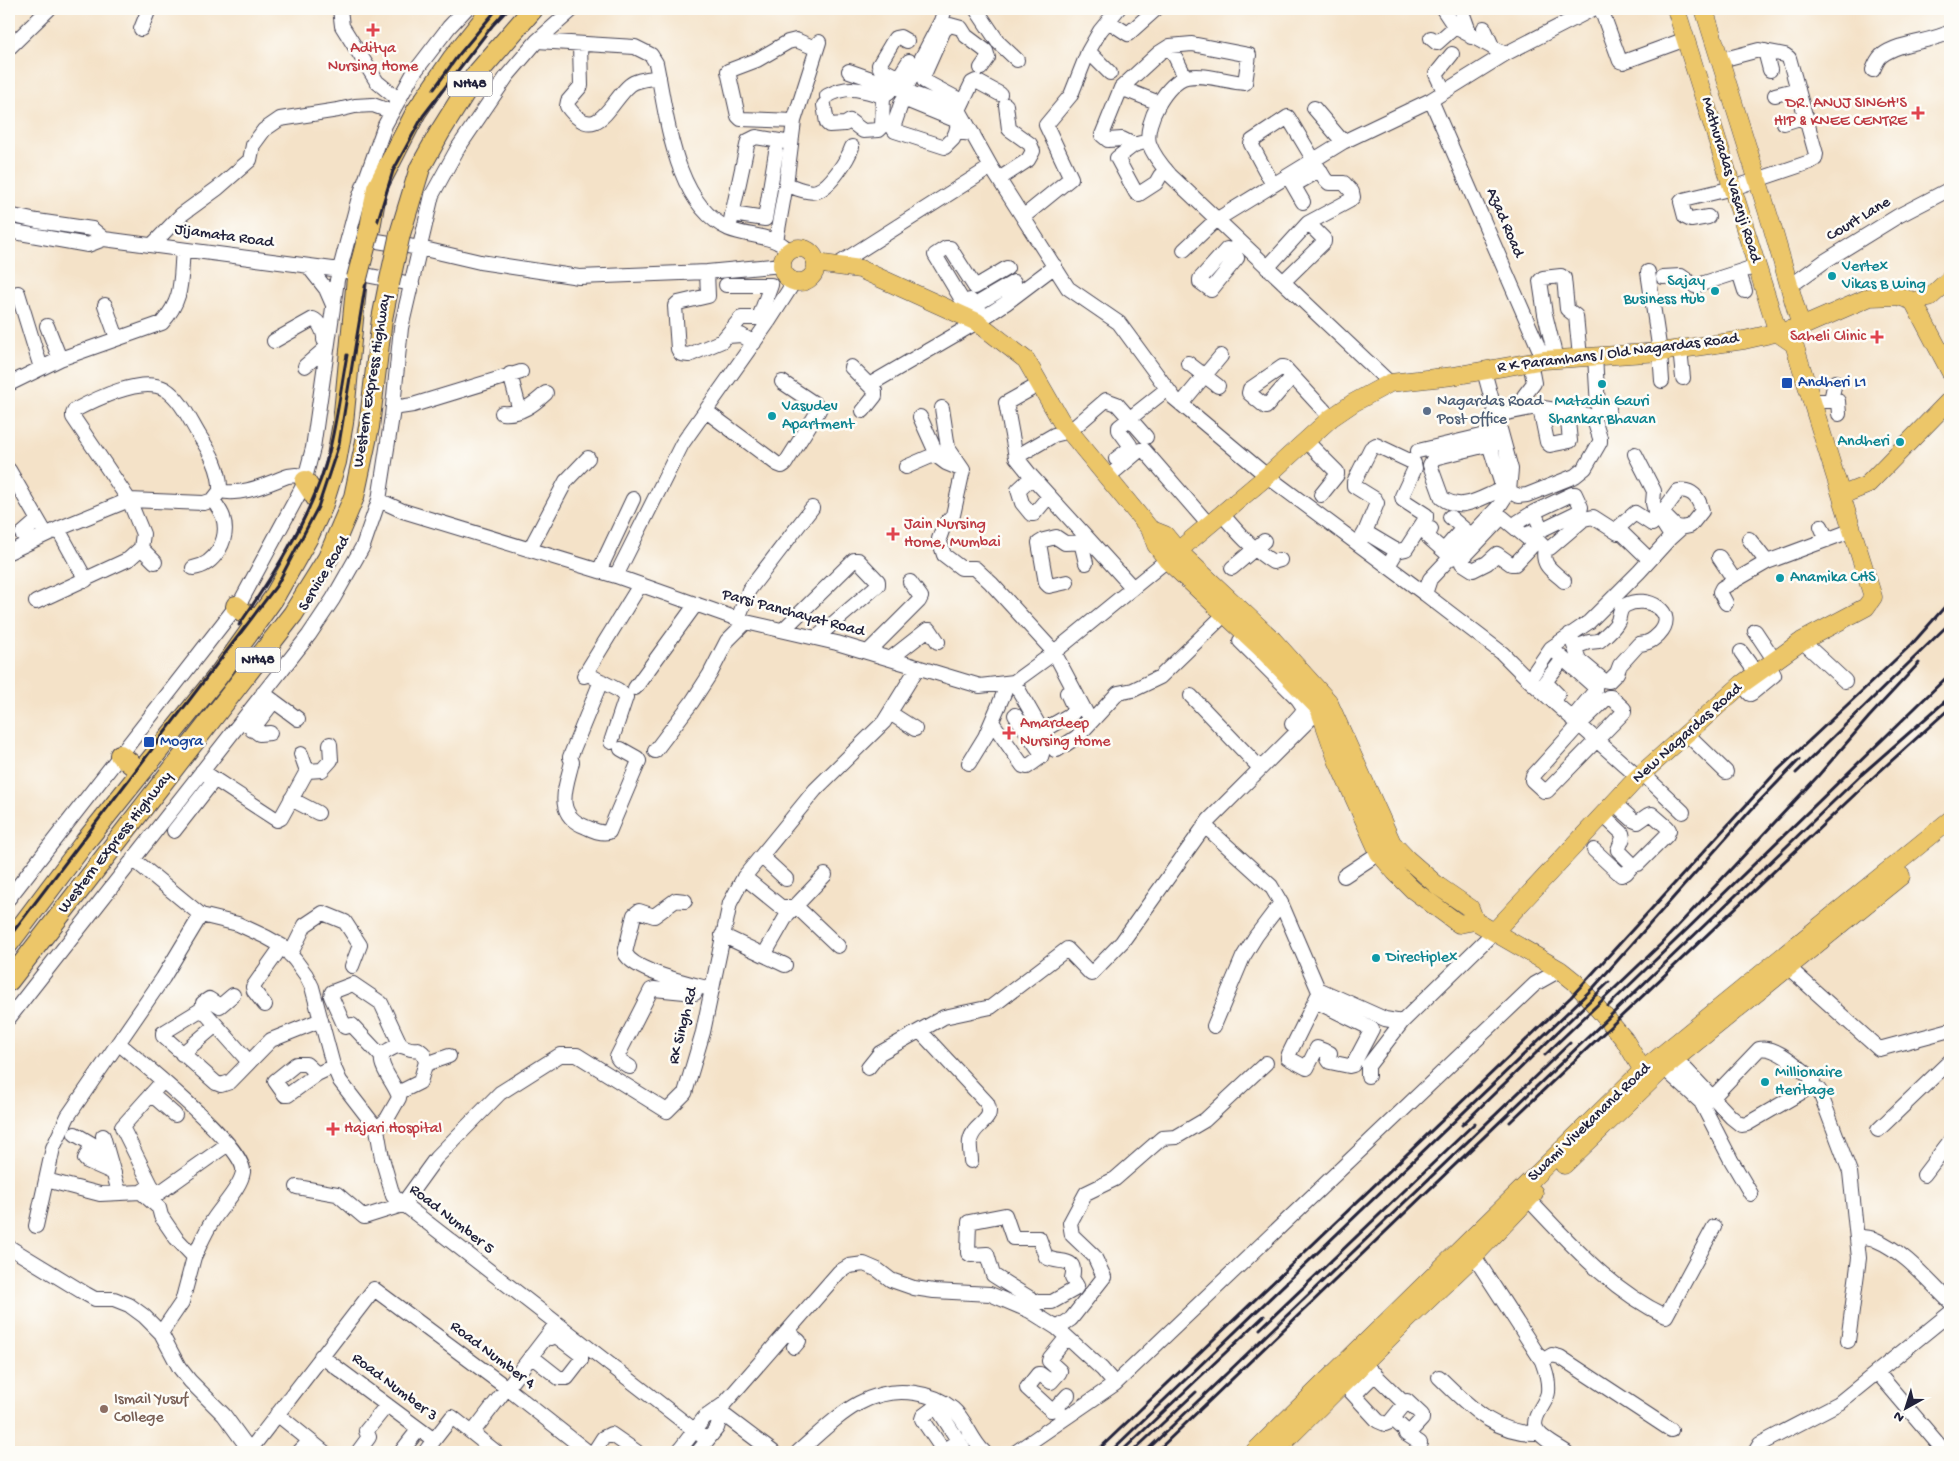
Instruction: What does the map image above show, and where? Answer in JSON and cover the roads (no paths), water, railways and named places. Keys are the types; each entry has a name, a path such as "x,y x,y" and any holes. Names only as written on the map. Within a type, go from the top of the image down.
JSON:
{"highway":[{"name":"Western Express Highway","path":"9,943 85,842 218,676 274,599 322,507 336,462 343,422 348,274 370,228 377,188 416,112 453,58 492,9"},
{"name":"Western Express Highway","path":"9,981 293,614 328,558 354,497 369,427 382,319 389,284 400,234 420,168 475,76 533,9"},
{"path":"305,481 322,507"},
{"path":"236,606 256,623"},
{"path":"120,755 141,772"}],"main road":[{"name":"Mathuradas Vasanji Road","path":"1676,9 1778,333"},
{"name":"Mathuradas Vasanji Road","path":"1704,9 1758,180 1801,327"},
{"path":"796,248 807,250 815,258 816,264 816,269 810,278 805,281 794,282 785,275 783,252 796,248"},
{"path":"816,264 860,269 979,315 1026,360 1062,421 1150,529 1165,535 1173,556 1224,615 1257,652 1285,679 1324,704 1337,760 1379,853 1395,872 1413,890 1494,932 1560,970 1574,982 1624,1039 1646,1076"},
{"path":"1950,279 1928,298 1912,301 1950,371"},
{"name":"R K Paramhans / Old Nagardas Road","path":"1173,556 1267,476 1331,418 1353,403 1390,383 1453,376 1543,360 1683,349 1778,333 1801,327 1870,296 1898,296 1912,301"},
{"path":"1794,344 1801,327"},
{"path":"1778,333 1794,344 1853,530"},
{"path":"1842,496 1868,485 1950,400"},
{"name":"New Nagardas Road","path":"1494,932 1640,775 1742,684 1765,672 1802,641 1866,607 1873,597 1853,530"},
{"path":"1173,556 1273,640 1324,704 1392,843 1438,886 1468,918"},
{"name":"Swami Vivekanand Road","path":"1254,1452 1646,1076 1950,820"},
{"name":"Swami Vivekanand Road","path":"1274,1452 1349,1389 1369,1369 1646,1076 1670,1064 1950,836"}],"street":[{"path":"9,48 49,9"},
{"path":"141,29 149,9"},
{"path":"340,9 342,26 377,82 399,100"},
{"path":"330,310 348,274 347,236 386,125 414,74 449,27 466,9"},
{"name":"Service Road","path":"9,1018 242,720 269,697 308,634 333,599 363,546 379,500 393,408 401,328 432,195 458,148 507,76 537,41 573,9"},
{"path":"883,96 882,127 879,130 863,131 850,121 845,124 829,125 827,123 826,100 841,89 850,88 883,96 900,88 912,64 942,22 945,9"},
{"path":"976,9 998,42 1017,60"},
{"path":"1023,217 1071,178 1046,125 1071,95 1100,31 1111,24 1118,9"},
{"path":"1111,24 1128,34 1156,9"},
{"path":"1443,9 1465,31 1499,51"},
{"path":"1461,9 1465,31"},
{"path":"1184,250 1216,220 1273,185 1291,180 1317,165 1343,142 1431,100 1499,51 1593,9"},
{"path":"1601,9 1620,61 1623,62 1686,39"},
{"path":"981,68 988,58 986,51 966,36 961,28 950,25 944,30 923,77 924,81 956,105 1068,288 1119,323 1167,389 1185,402 1267,476 1502,653 1529,680 1587,726"},
{"path":"1431,38 1437,43 1465,31 1476,32 1485,29 1499,51"},
{"path":"1873,70 1881,56 1914,43 1938,39 1950,32"},
{"path":"907,41 900,37 892,41 879,65 881,76 900,88 956,105"},
{"path":"783,252 786,184 794,121 817,45 796,40 788,42 757,60 728,71 738,116 741,119 794,121"},
{"path":"537,41 635,47 650,55 656,63 671,138 688,188 698,203 712,218 729,229 783,252"},
{"path":"580,44 581,86 568,101 567,106 581,120 594,122 602,119 630,84 637,81 659,78"},
{"path":"1134,145 1122,139 1108,140 1102,135 1116,96 1121,88 1159,53 1170,46 1192,44 1249,55 1244,83 1204,77 1185,77 1172,86 1159,103 1152,121 1149,141 1153,151 1166,170 1216,220 1236,247 1267,268 1283,282 1390,383"},
{"path":"1170,46 1185,77"},
{"path":"1708,217 1688,219 1681,202 1733,188 1810,162 1816,154 1789,58 1785,55 1759,50 1721,60"},
{"path":"1765,51 1770,70"},
{"path":"1090,53 1110,73"},
{"path":"1444,91 1436,74 1452,54"},
{"path":"850,88 852,72 897,77 912,64"},
{"path":"956,105 965,78"},
{"path":"837,265 989,161 1028,160 1033,151 1030,144 1009,129 1003,99 976,81 972,83 956,105"},
{"path":"1121,88 1159,103"},
{"path":"1775,95 1798,89"},
{"path":"906,100 955,120 958,124 956,132 953,139 945,147 895,131 893,128 902,101 906,100"},
{"name":"Azad Road","path":"1431,100 1543,360"},
{"path":"152,245 181,215 218,188 250,160 253,145 264,130 280,119 355,106 372,105 392,112"},
{"path":"1314,108 1343,142"},
{"path":"1784,123 1806,116"},
{"path":"1267,268 1308,223 1349,201 1352,197 1348,186 1338,182 1329,182 1290,118 1287,118 1252,141 1251,144 1273,185"},
{"path":"956,132 974,132"},
{"path":"729,229 746,144 750,139 756,137 791,143"},
{"path":"1149,141 1134,145 1117,158 1137,193 1140,194 1156,184 1166,170"},
{"path":"786,184 807,191 817,191 825,186 845,162 852,147"},
{"path":"732,214 765,219 776,152"},
{"path":"1291,180 1303,202"},
{"name":"Court Lane","path":"1789,286 1825,261 1898,216 1921,206 1950,189"},
{"name":"Jijamata Road","path":"9,215 37,222 92,229 104,239"},
{"path":"1283,282 1324,242 1324,238 1308,223"},
{"name":"Jijamata Road","path":"9,232 88,245 104,239 152,245 308,266 412,284"},
{"path":"347,236 420,248 480,262 579,277 727,270 783,252"},
{"path":"979,315 970,300 965,302 962,300 935,255 946,248 950,248 975,287 1007,268"},
{"path":"9,384 60,359 162,322 173,310 178,297 183,250"},
{"path":"9,898 242,599 305,481 313,448 330,310 326,288 308,266"},
{"path":"869,385 979,315 1006,303 1054,266"},
{"path":"1663,277 1681,276 1695,286 1757,266"},
{"path":"616,576 682,444 754,343 764,320 771,285 728,285 727,270"},
{"path":"707,272 708,296 678,303 675,306 678,349 681,354 687,356 722,341 740,319 764,320"},
{"path":"1648,272 1660,352 1662,382"},
{"path":"1739,272 1745,292"},
{"path":"1524,396 1534,383 1543,360 1545,314 1540,281 1543,278 1562,276 1564,278 1567,309 1576,316 1598,407 1600,409 1609,408"},
{"path":"764,320 794,282"},
{"path":"979,315 1014,282"},
{"path":"18,293 41,368"},
{"path":"105,305 118,338"},
{"path":"274,341 313,319 317,321 327,341"},
{"path":"47,326 60,359"},
{"path":"728,336 741,335 754,343"},
{"path":"311,351 327,341"},
{"path":"305,366 327,341"},
{"path":"1683,349 1686,378"},
{"path":"1185,402 1220,356"},
{"path":"1188,363 1218,386"},
{"path":"851,367 876,394 864,411"},
{"path":"1484,371 1499,405 1502,436 1511,469 1500,505 1493,519"},
{"path":"393,408 413,405 516,373 520,412"},
{"path":"1292,377 1331,418"},
{"path":"706,410 782,466 819,410 815,404 782,382"},
{"path":"1831,400 1835,382"},
{"path":"1040,384 1006,403 1016,457 1086,542 1133,588"},
{"path":"36,602 129,560 141,548 143,534 129,500 73,414 77,409 114,392 149,385 164,389 175,398 217,466 220,481 216,495 225,525 223,541 216,555 208,563 192,568"},
{"path":"1105,474 1130,445 1119,430 1130,418 1167,389"},
{"path":"502,414 520,412 532,406 546,393"},
{"path":"1016,457 1054,435 1070,431 1106,400 1117,404 1146,437"},
{"path":"1813,401 1831,400 1839,403 1839,414"},
{"path":"1489,444 1501,482 1505,489 1518,496 1527,495 1575,476 1585,468 1600,438 1591,416 1540,408 1499,405"},
{"path":"942,408 948,448 963,470 953,515 944,525 939,540 944,555 961,568 975,568 991,583 1051,655 1092,722"},
{"path":"1540,408 1546,442 1550,445 1570,441 1567,412"},
{"path":"920,417 936,454 946,463 963,470"},
{"path":"1502,436 1489,444 1434,458 1430,465 1442,498 1456,505 1468,504 1505,489"},
{"path":"1418,451 1502,436"},
{"path":"1306,441 1337,472 1337,475 1321,494"},
{"path":"1358,544 1377,503 1375,499 1354,486 1354,482 1371,448 1376,445 1414,463 1414,468 1402,500 1426,515 1426,518 1406,549 1396,551 1365,532"},
{"path":"1105,474 1140,450 1144,450 1216,520 1259,545 1273,562 1280,560"},
{"path":"906,467 936,454"},
{"path":"1573,641 1589,622 1621,600 1663,538 1653,503 1654,491 1635,454"},
{"path":"530,549 566,480 588,458"},
{"path":"9,470 38,520 52,532 86,580"},
{"path":"9,552 129,500 204,503 216,495 243,492 288,476 296,475 305,481"},
{"path":"1032,477 1018,490 1022,503 1031,514 1034,514 1049,496"},
{"path":"1649,559 1665,546 1670,538 1681,528 1690,526 1702,511 1699,500 1690,491 1678,491 1659,519"},
{"path":"599,571 634,499"},
{"name":"Parsi Panchayat Road","path":"379,500 403,511 616,576 742,620 868,652 980,686 1011,683"},
{"path":"1500,505 1546,548"},
{"path":"655,751 692,702 742,620 749,590 812,508"},
{"path":"1518,522 1534,512"},
{"path":"1649,559 1619,528 1635,513 1659,519 1681,528"},
{"path":"1450,517 1473,534"},
{"path":"1425,594 1430,580 1448,554 1473,534 1493,519 1503,517 1531,541 1532,546 1515,564 1512,565 1497,554 1487,564 1471,570 1462,561 1473,534"},
{"path":"1546,548 1557,544 1588,517 1593,517 1618,532"},
{"path":"1659,519 1669,533 1670,538"},
{"path":"22,534 32,528 38,520"},
{"path":"1820,542 1821,526"},
{"path":"1431,529 1428,534 1430,538 1448,554"},
{"path":"1726,603 1720,592 1722,588 1820,542 1853,530"},
{"path":"1067,582 1049,586 1046,583 1039,543 1056,537 1065,543 1086,542"},
{"path":"1750,539 1763,568"},
{"path":"1086,542 1086,563"},
{"path":"1232,568 1259,545"},
{"path":"141,548 155,562"},
{"path":"1546,548 1543,556 1545,564 1564,581"},
{"path":"1388,566 1396,551"},
{"path":"969,763 986,737 1011,683 1051,655 1173,556"},
{"path":"1719,557 1735,581"},
{"path":"783,630 854,560 858,560 878,581 878,585 816,638"},
{"path":"868,652 919,602 921,597 910,582"},
{"path":"601,681 570,756 572,762 563,798 565,809 577,824 603,833 609,832 639,761 616,746 626,697 618,690 601,681 585,674 640,585"},
{"path":"1573,641 1579,660 1603,680 1609,681 1614,678 1620,664 1639,644 1654,640 1665,628 1667,622 1664,613 1652,602 1621,600"},
{"path":"1529,680 1551,648 1573,641 1601,640 1617,623 1621,600"},
{"path":"636,688 696,604"},
{"path":"1011,683 1055,750 1057,750 1077,737 1118,693 1133,690 1160,677 1224,615"},
{"path":"890,659 927,630 930,630 938,642"},
{"path":"1755,631 1765,672"},
{"path":"1240,641 1257,652"},
{"path":"1802,641 1845,681"},
{"path":"1551,648 1595,687 1595,691 1587,726 1585,752 1547,791 1544,791 1532,780 1533,776 1569,736 1587,726"},
{"path":"1741,652 1765,672"},
{"path":"1042,731 1071,716 1074,708 1051,655"},
{"path":"1563,658 1545,682 1556,696 1587,726 1683,812"},
{"name":"RK Singh Rd","path":"402,1204 436,1158 500,1093 560,1055 577,1054 667,1111 685,1093 703,1032 730,903 744,877 815,790 884,722 918,667"},
{"path":"868,1068 880,1053 944,1017 991,1006 1067,949 1091,974 1122,942 1205,826 1297,720 1304,708 1285,679"},
{"path":"1190,696 1257,764"},
{"path":"252,730 269,697 298,720"},
{"path":"1257,764 1324,704"},
{"path":"890,713 915,729"},
{"path":"992,722 1023,766 1027,767 1041,757 1042,754 1015,716"},
{"path":"242,720 259,734 270,732"},
{"path":"1686,734 1726,772"},
{"path":"1569,736 1585,752"},
{"path":"307,770 322,770 331,760 330,744"},
{"path":"202,771 277,820 281,818 307,770 301,754"},
{"path":"174,831 214,780"},
{"path":"292,799 318,813"},
{"path":"1594,850 1621,874 1626,873 1633,865 1638,864 1669,830 1652,814 1638,822 1609,809"},
{"path":"1609,809 1622,833 1623,838 1618,850 1633,865"},
{"path":"1205,826 1271,886 1281,903 1316,987 1317,996 1288,1054 1290,1060 1304,1068 1308,1066 1317,1048 1330,1053 1328,1059 1330,1062 1349,1066 1353,1065 1372,1031 1354,1013"},
{"path":"1344,876 1379,853"},
{"path":"761,856 786,879"},
{"name":"Road Number 5","path":"133,859 201,916 238,924 266,936 286,950 306,975 312,987 340,1081 377,1129 382,1158 393,1196 556,1324 572,1342 707,1440"},
{"path":"764,955 777,930 793,907 825,875"},
{"path":"744,877 781,907 793,907 800,910 838,946"},
{"path":"685,901 676,900 654,916 639,911 634,915 625,954 632,962 668,978 710,993"},
{"path":"1214,1026 1243,958 1256,936 1281,903"},
{"path":"265,1006 253,987 286,950 305,925 323,913 345,922 360,945 352,966"},
{"path":"36,1226 53,1148 68,1116 162,978 201,916"},
{"path":"1368,1076 1368,1066 1402,1022 1494,932"},
{"path":"722,935 786,965"},
{"path":"1789,968 1879,1049 1950,1030"},
{"path":"1016,1452 1061,1413 1115,1384 1535,984 1560,970"},
{"path":"382,1057 352,1025 345,1027 334,1003 332,992 352,983 356,985 381,1003 401,1046 408,1050 418,1049 423,1052 426,1062 420,1082 398,1093"},
{"path":"630,1067 618,1060 617,1057 651,990 710,993"},
{"path":"232,995 220,1006 209,999 203,1003 202,1009 163,1033 166,1040 216,1083 221,1085 230,1082 275,1037 320,1015 334,1003"},
{"path":"1317,996 1354,1013 1402,1022"},
{"path":"202,1009 249,1062"},
{"path":"182,1054 216,1025"},
{"path":"920,1031 988,1103 990,1110 988,1118 975,1128 970,1140 971,1161"},
{"path":"118,1043 203,1117 242,1161 244,1171 240,1181 209,1226 194,1257 182,1302 160,1333"},
{"path":"377,1129 387,1119 398,1102 398,1093 382,1065 382,1057 384,1052 401,1046"},
{"path":"1670,1064 1713,1097 1737,1123 1745,1125 1807,1089 1813,1081 1811,1077 1774,1050 1765,1048 1759,1049 1713,1097"},
{"path":"426,1062 432,1063 449,1056"},
{"path":"1878,1130 1950,1061"},
{"path":"1061,1413 1051,1410 1027,1388 1038,1374 1051,1382 1059,1373 1060,1371 1049,1361 1062,1332 1104,1277 1094,1256 1072,1236 1070,1223 1086,1193 1115,1179 1162,1138 1176,1137 1205,1120 1266,1062"},
{"path":"1670,1064 1701,1102 1751,1194"},
{"path":"317,1074 334,1066"},
{"path":"163,1082 124,1123 122,1129 146,1188 159,1208 161,1216 176,1238 194,1257"},
{"path":"1819,1090 1850,1172 1860,1258 1848,1341"},
{"path":"151,1094 175,1115"},
{"path":"75,1134 97,1140 114,1173 119,1192"},
{"path":"97,1140 85,1159 114,1173"},
{"path":"1924,1175 1950,1141"},
{"path":"46,1180 100,1194 146,1188 159,1193 228,1144"},
{"path":"297,1187 337,1194 364,1217 402,1204"},
{"path":"1528,1199 1597,1271 1620,1289 1666,1316 1714,1227"},
{"path":"678,1452 696,1431 704,1418 720,1409 839,1272 849,1266 864,1264 878,1270 892,1280 914,1288 934,1292 990,1294 1033,1306 1047,1304 1075,1290 1077,1286 1072,1278 1074,1268 1068,1262 1046,1257 1039,1238 1012,1237 1004,1215 968,1223 968,1253 971,1255 984,1254 988,1256 993,1275 990,1294"},
{"path":"1857,1237 1874,1238 1888,1245 1910,1263 1950,1302"},
{"path":"9,1247 95,1299 114,1299 129,1305 160,1333 184,1374 224,1415 252,1451 280,1418 321,1356"},
{"path":"1474,1256 1542,1361 1548,1380 1548,1394 1535,1423 1539,1433 1566,1452"},
{"path":"993,1275 1033,1306 1102,1369 1115,1384"},
{"name":"Road Number 4","path":"321,1356 374,1289 507,1388 588,1452"},
{"path":"1755,1452 1760,1444 1839,1403 1950,1313"},
{"path":"533,1358 556,1324"},
{"path":"787,1332 799,1341"},
{"path":"473,1432 507,1388 533,1358 555,1335 572,1342 582,1357 565,1379 560,1378 533,1358"},
{"path":"1542,1361 1552,1355 1560,1357 1672,1430"},
{"name":"Road Number 3","path":"321,1356 384,1409 417,1433 434,1440 424,1452"},
{"path":"1369,1369 1403,1402 1407,1401 1422,1415 1422,1419 1416,1426 1410,1432 1406,1431"},
{"path":"1877,1372 1944,1452"},
{"path":"1439,1377 1471,1408 1500,1426 1520,1433 1539,1433"},
{"path":"1349,1389 1378,1421 1385,1424 1404,1406 1403,1402"},
{"path":"798,1452 854,1406 876,1394 905,1391 932,1395 939,1404 954,1410 964,1446"},
{"path":"1061,1413 1068,1394"},
{"path":"939,1404 922,1417 943,1450 964,1446 984,1452"},
{"path":"358,1452 370,1437 366,1431 384,1409"},
{"path":"698,1452 717,1428 720,1409"},
{"path":"720,1409 773,1452"},
{"path":"434,1440 452,1416 496,1452"},
{"path":"280,1418 305,1446 324,1452"},
{"path":"1392,1419 1406,1431 1406,1434 1420,1442"},
{"path":"401,1452 417,1433"},
{"path":"594,1452 603,1438 611,1434 637,1452"}],"railway":[{"path":"434,89 457,57 497,9"},
{"path":"9,937 277,585 318,507 339,444 374,233 393,171 423,116 492,26 508,9"},
{"path":"239,625 288,549 309,509 325,467 332,440 347,355"},
{"path":"1096,1452 1571,997 1779,769 1912,644 1950,601"},
{"path":"1796,773 1950,623"},
{"path":"1545,1055 1661,944 1818,776 1919,663"},
{"path":"1608,1006 1950,674"},
{"path":"1156,1452 1861,775 1950,697"},
{"path":"1510,1122 1868,782 1950,708"},
{"path":"1110,1452 1594,987 1751,810 1799,760"},
{"path":"1462,1125 1609,982"},
{"path":"1145,1452 1570,1043"},
{"path":"1260,1329 1475,1123"},
{"path":"1121,1452 1264,1316"},
{"path":"1132,1452 1196,1392"}],"place":[{"name":"Aditya Nursing Home","path":"373,30"},
{"name":"DR. ANUJ SINGH'S HIP & KNEE CENTRE","path":"1918,113"},
{"name":"Vertex Vikas B Wing","path":"1832,276"},
{"name":"Sajay Business Hub","path":"1715,291"},
{"name":"Saheli Clinic","path":"1877,337"},
{"name":"Andheri L1","path":"1787,383"},
{"name":"Matadin Gauri Shankar Bhavan","path":"1602,384"},
{"name":"Nagardas Road Post Office","path":"1427,411"},
{"name":"Vasudev Apartment","path":"772,416"},
{"name":"Andheri","path":"1900,442"},
{"name":"Jain Nursing Home, Mumbai","path":"893,534"},
{"name":"Anamika CHS","path":"1780,578"},
{"name":"Amardeep Nursing Home","path":"1009,733"},
{"name":"Mogra","path":"149,742"},
{"name":"Directiplex","path":"1376,958"},
{"name":"Millionaire Heritage","path":"1765,1082"},
{"name":"Hajari Hospital","path":"333,1129"},
{"name":"Ismail Yusuf College","path":"104,1409"}]}
